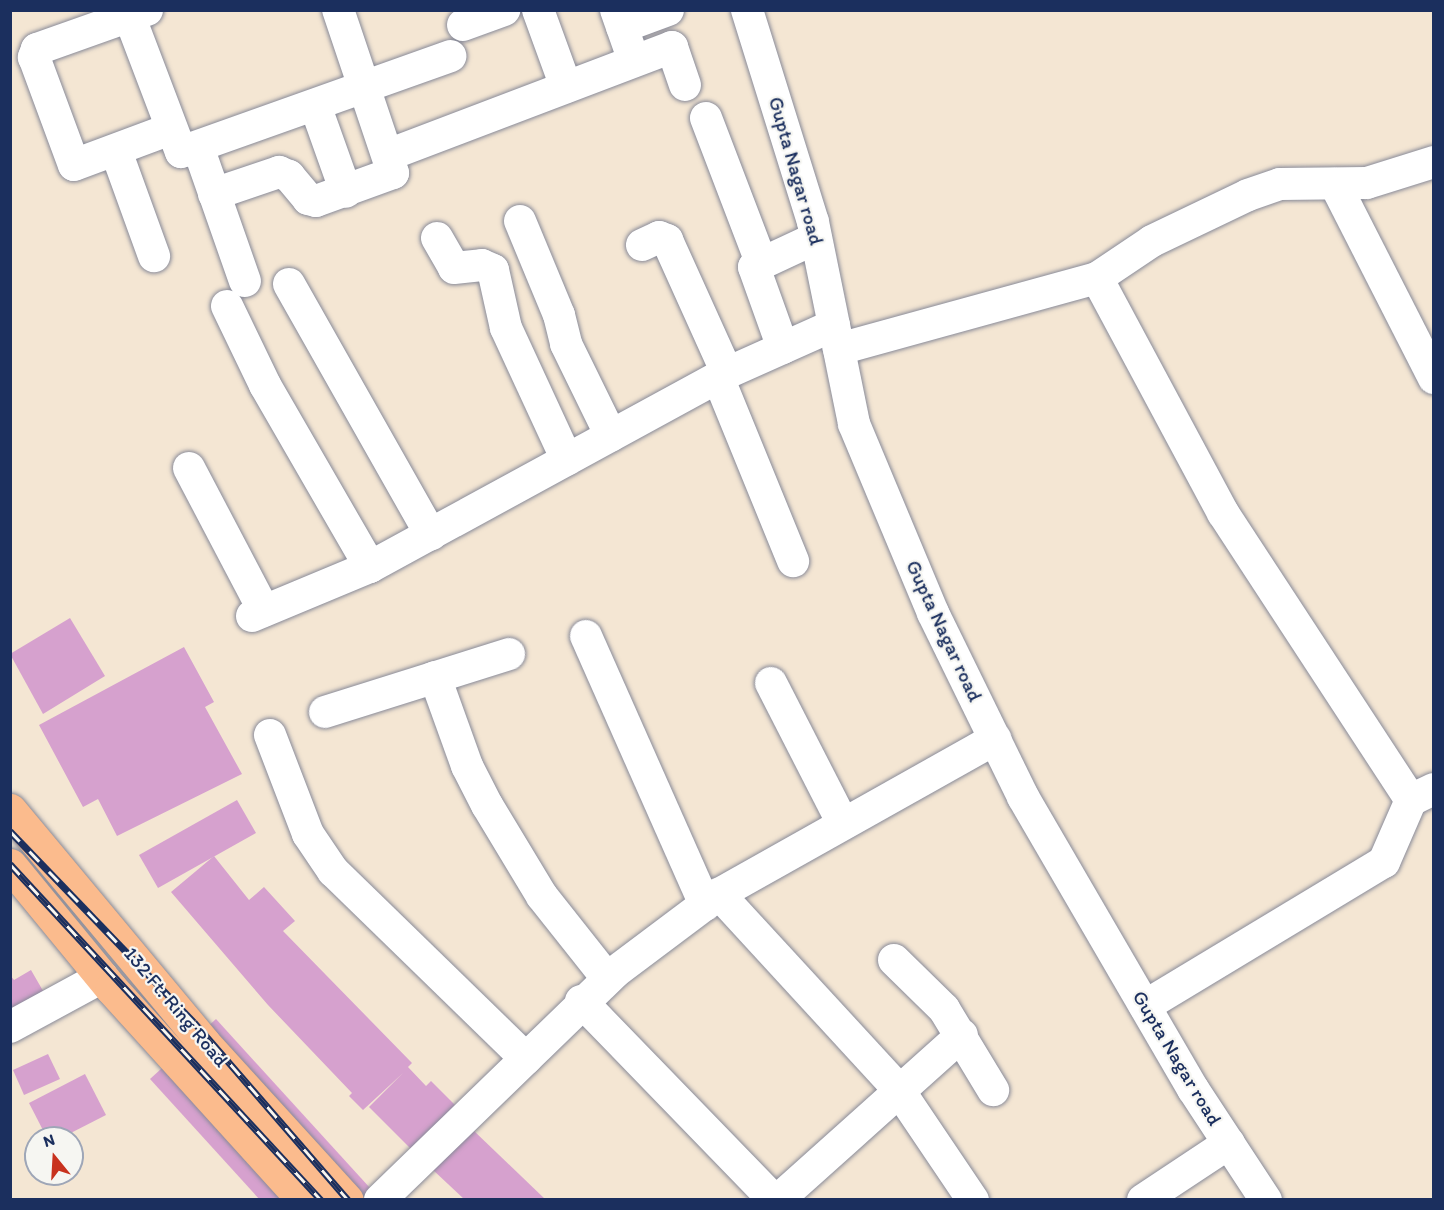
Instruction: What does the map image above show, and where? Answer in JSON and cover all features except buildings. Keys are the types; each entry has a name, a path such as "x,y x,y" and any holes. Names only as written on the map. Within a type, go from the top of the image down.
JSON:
{"main road":[{"name":"132 Ft. Ring Road","path":"10,810 204,1042 347,1200"},
{"name":"132 Ft. Ring Road","path":"10,865 102,977 303,1200"}],"street":[{"path":"214,194 279,172 289,176 308,199 316,201 390,177 393,173 338,10"},
{"path":"463,25 504,10"},
{"path":"538,10 566,87"},
{"path":"634,61 619,19 668,10"},
{"name":"Gupta Nagar road","path":"747,10 816,238 854,424 933,613 1023,797 1145,1006 1266,1200"},
{"path":"171,129 78,165 71,163 34,52 134,13 171,129 182,152 450,56"},
{"path":"388,155 672,47 685,85"},
{"path":"315,105 346,192"},
{"path":"706,118 761,262"},
{"path":"198,147 214,194 236,294 265,385 369,567"},
{"path":"116,151 154,256"},
{"path":"189,468 258,614 369,567 723,375 783,348 1097,278 1152,241 1248,195 1280,184 1367,183 1434,162"},
{"path":"1335,184 1434,378"},
{"path":"520,221 559,315 566,344 611,436"},
{"path":"642,245 659,237 667,240 723,375 793,561"},
{"path":"437,238 454,268 482,265 493,270 506,328 567,460"},
{"path":"783,348 754,267 816,238"},
{"path":"1097,278 1223,513 1422,795 1384,862 1145,1006"},
{"path":"289,284 431,535"},
{"path":"586,636 712,899 898,1089 974,1200"},
{"path":"325,712 509,654"},
{"path":"435,677 467,766 487,805 542,897 607,978"},
{"path":"771,683 843,825"},
{"path":"270,735 308,834 333,871 526,1059"},
{"path":"380,1200 526,1059 581,1001 607,978 712,899 994,739"},
{"path":"894,960 931,994 962,1035 993,1090"},
{"path":"10,1028 102,977"},
{"path":"581,1001 774,1200"},
{"path":"778,1200 898,1089 962,1035"},
{"path":"1143,1200 1229,1143"}],"railway":[{"path":"10,831 194,1022 348,1200"},
{"path":"10,864 321,1200"}]}
